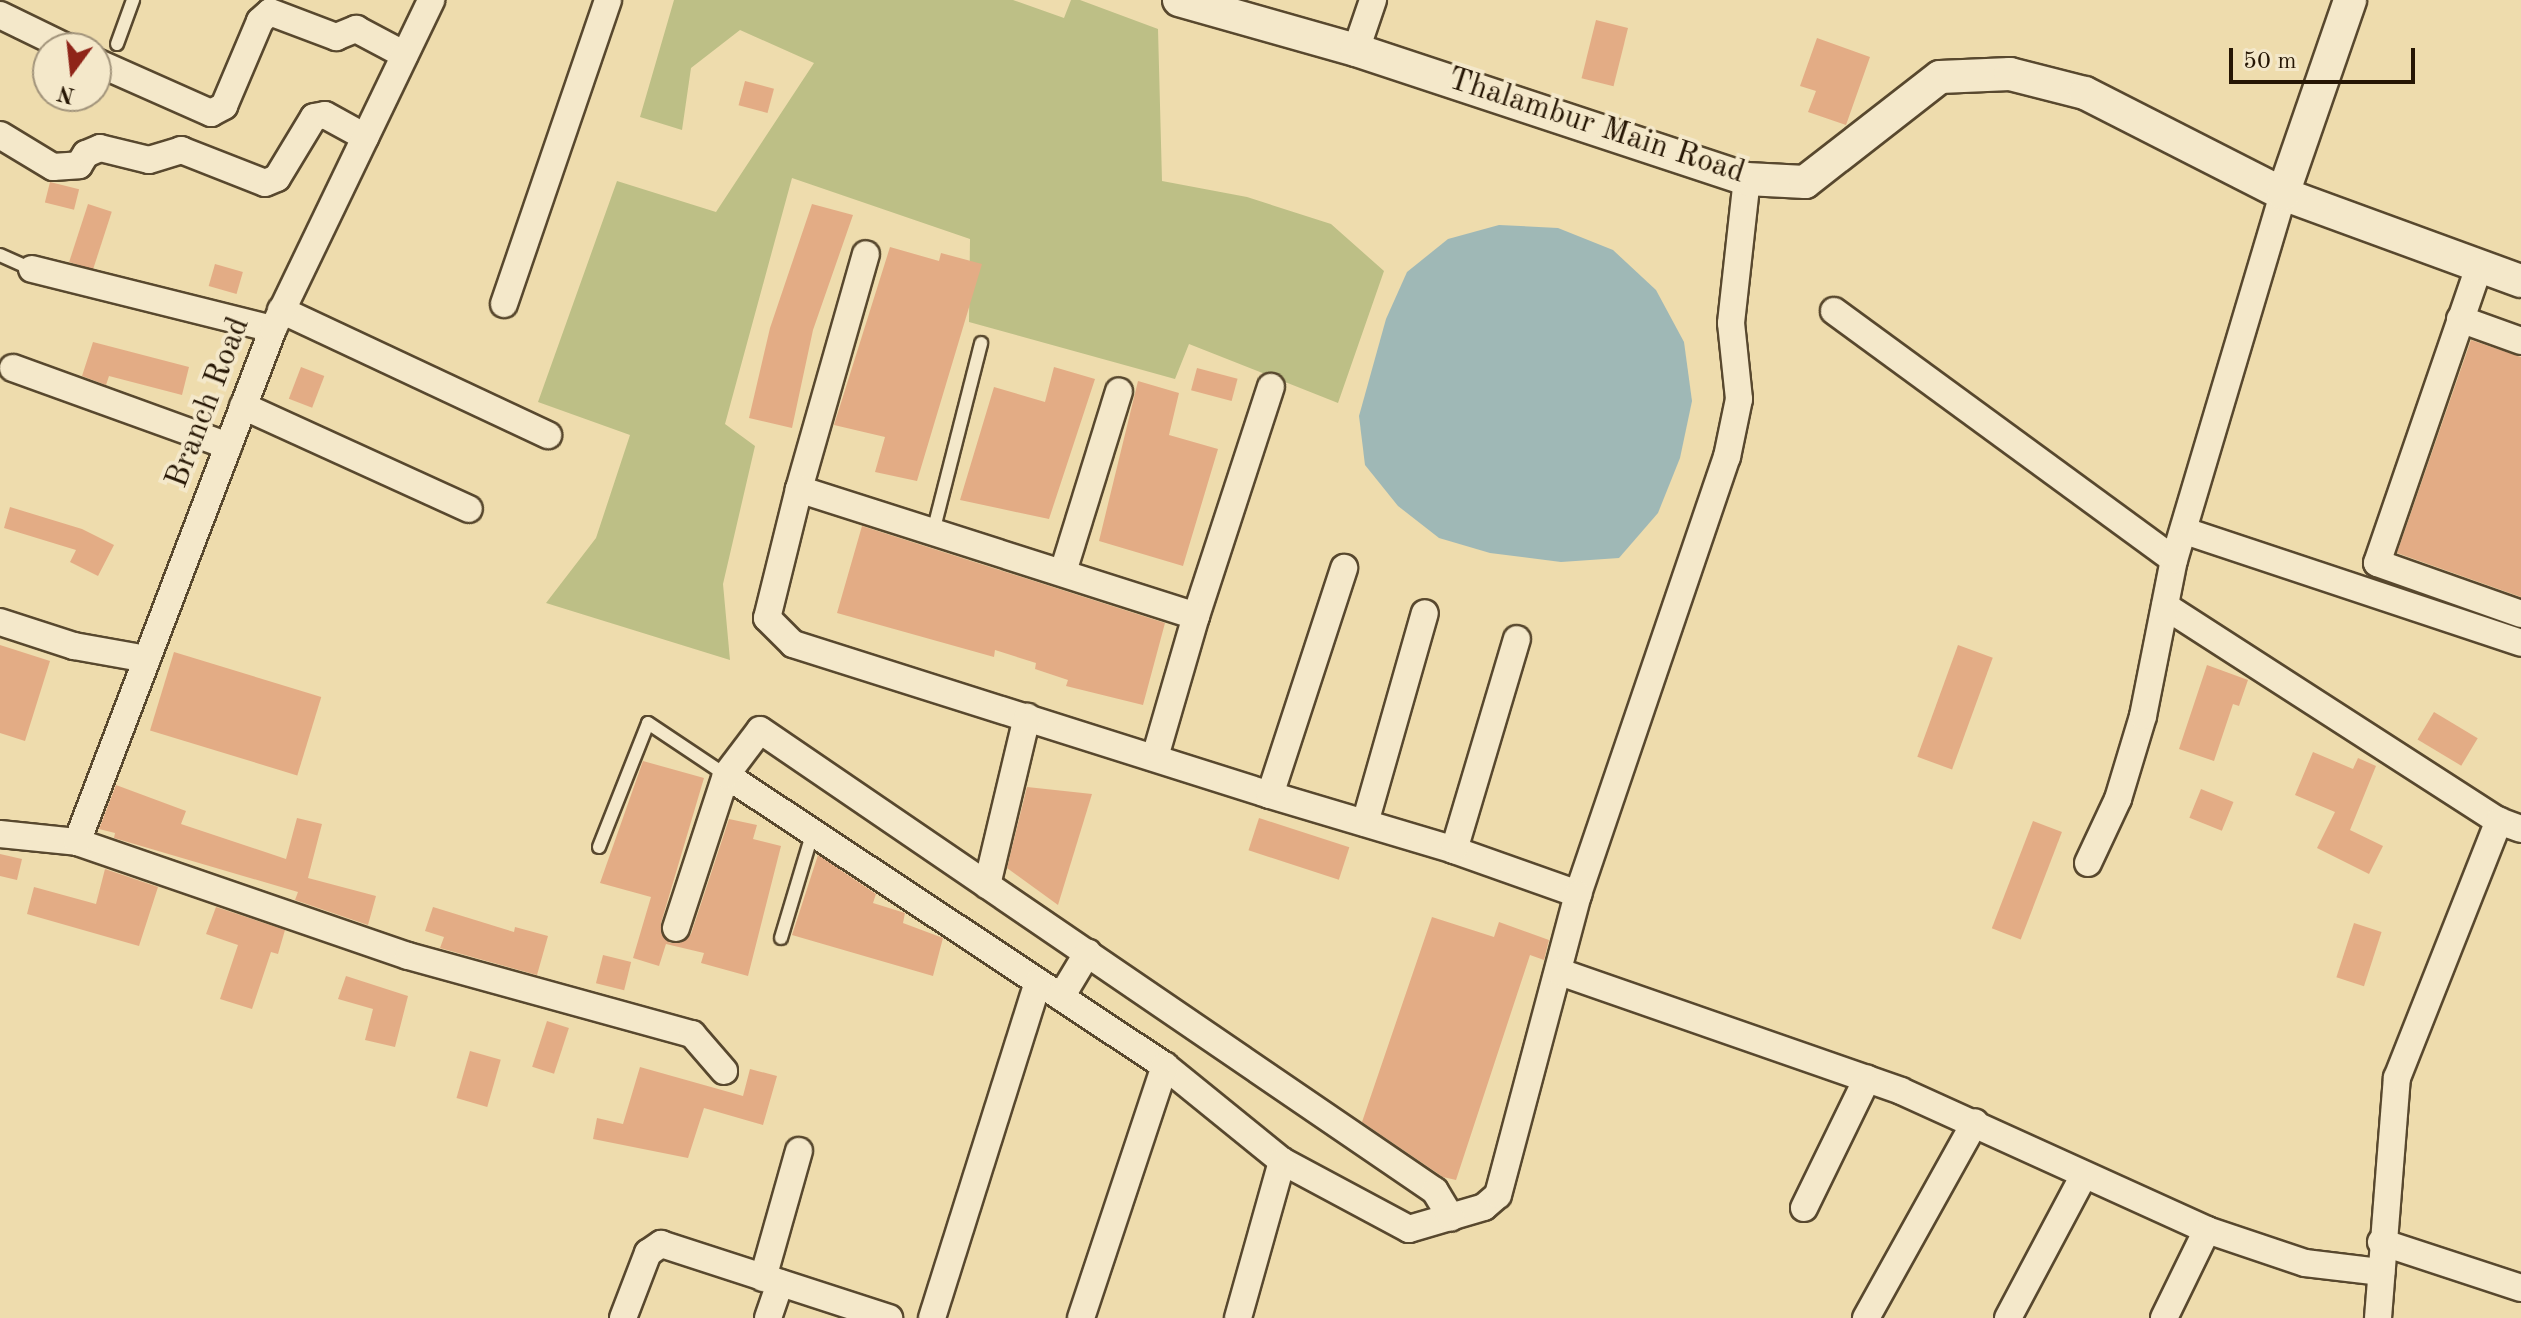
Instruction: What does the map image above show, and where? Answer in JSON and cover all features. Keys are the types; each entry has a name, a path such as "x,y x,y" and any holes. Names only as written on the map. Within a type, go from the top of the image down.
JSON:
{"street":[{"name":"Branch Road","path":"77,842 277,319 431,0"},
{"path":"504,304 608,0"},
{"name":"Thalambur Main Road","path":"1179,0 1356,50 1747,179 1805,182 1940,77 2010,74 2085,93 2283,194 2521,281"},
{"path":"1356,50 1373,0"},
{"path":"2088,863 2118,799 2143,716 2174,560 2283,194 2350,0"},
{"path":"112,70 197,111 211,113 224,106 260,21 270,12 336,37 356,29 405,55"},
{"path":"0,15 35,32"},
{"path":"181,150 197,111"},
{"path":"0,135 66,169 79,165 91,150 149,160 181,150 265,183 277,178 314,117 325,115 365,137"},
{"path":"726,775 1165,1066 1282,1161 1409,1229 1484,1207 1498,1195 1560,972 1578,894 1727,457 1739,399 1731,323 1747,179"},
{"path":"866,254 799,489 767,618 780,634 801,647 1454,850 1578,894"},
{"path":"2480,264 2377,563 2521,614"},
{"path":"32,269 277,319 548,435"},
{"path":"1834,311 2174,560"},
{"path":"2460,319 2521,341"},
{"path":"13,368 228,446"},
{"path":"1155,757 1196,616 1271,387"},
{"path":"1063,572 1119,391"},
{"path":"243,406 469,509"},
{"path":"799,489 1196,616"},
{"path":"2185,531 2521,643"},
{"path":"1270,795 1344,568"},
{"path":"2165,606 2510,825 2397,1078 2381,1242 2378,1318"},
{"path":"1365,823 1425,613"},
{"path":"0,622 74,646 147,659"},
{"path":"1454,850 1517,639"},
{"path":"987,885 1027,717"},
{"path":"676,928 726,775 760,730 1435,1191 1451,1218"},
{"path":"0,834 77,842 408,956 692,1034 724,1071"},
{"path":"1061,997 1088,952"},
{"path":"1560,972 1867,1079 1975,1122 2207,1230 2305,1263 2381,1272"},
{"path":"932,1318 1038,982"},
{"path":"1081,1318 1165,1066"},
{"path":"1804,1208 1867,1079"},
{"path":"1866,1318 1975,1122"},
{"path":"768,1318 772,1280 799,1151"},
{"path":"1245,1317 1282,1161"},
{"path":"2008,1318 2084,1175"},
{"path":"2164,1318 2207,1230"},
{"path":"2381,1242 2521,1288"},
{"path":"623,1318 648,1253 661,1244 889,1318"}],"lane":[{"path":"117,44 133,0"},
{"path":"0,255 32,269"},
{"path":"933,532 981,343"},
{"path":"599,847 648,723 726,775"},
{"path":"781,938 813,831"}],"green space":[{"path":"674,0 1013,0 1064,18 1071,0 1080,0 1158,29 1162,181 1247,197 1331,224 1384,271 1338,403 1189,344 1175,379 969,322 970,239 792,178 725,424 755,446 723,584 730,660 546,603 596,538 630,435 538,402 617,181 716,212 814,63 740,30 691,68 682,130 640,117"}],"water":[{"path":"1499,225 1558,228 1613,250 1656,290 1684,342 1692,401 1680,458 1658,513 1619,558 1561,562 1490,553 1439,538 1398,506 1365,465 1359,416 1386,319 1407,272 1448,239"}],"building":[{"path":"1596,20 1628,28 1614,86 1581,78"},
{"path":"1817,38 1870,57 1846,125 1808,112 1816,91 1800,86"},
{"path":"745,81 774,89 768,113 739,105"},
{"path":"50,182 79,189 74,210 45,202"},
{"path":"88,204 112,212 93,270 69,262"},
{"path":"812,204 853,215 813,330 792,428 749,418 770,328"},
{"path":"890,247 939,261 941,253 982,264 917,481 875,472 885,437 834,425"},
{"path":"215,264 243,272 237,294 209,286"},
{"path":"2471,340 2521,357 2521,597 2397,553"},
{"path":"93,342 189,367 182,395 109,376 106,385 82,376"},
{"path":"301,367 324,376 312,408 289,399"},
{"path":"1054,367 1095,379 1049,519 960,500 994,387 1045,402"},
{"path":"1197,368 1238,379 1232,401 1191,390"},
{"path":"1138,381 1179,393 1169,435 1218,449 1183,566 1099,541"},
{"path":"10,507 82,529 114,545 98,576 70,562 76,550 4,528"},
{"path":"862,526 1165,623 1143,705 1066,686 1068,680 1035,669 1036,663 995,650 994,657 837,613"},
{"path":"0,645 50,661 25,741 0,733"},
{"path":"1958,645 1993,658 1952,769 1917,757"},
{"path":"174,652 321,697 297,775 150,730"},
{"path":"2207,665 2248,680 2239,706 2233,704 2214,761 2179,749"},
{"path":"2434,712 2478,738 2461,766 2418,739"},
{"path":"2313,752 2353,769 2358,758 2376,766 2350,830 2383,846 2369,874 2317,848 2335,812 2295,795"},
{"path":"643,761 704,778 661,923 661,932 670,943 680,943 691,934 729,819 757,825 753,839 781,846 748,976 701,963 704,953 666,944 659,966 633,958 651,897 600,883"},
{"path":"116,785 186,811 181,824 286,859 297,818 322,824 308,878 376,896 368,925 295,900 298,892 114,838 115,833 99,829"},
{"path":"1027,787 1092,794 1058,905 1007,868"},
{"path":"2201,789 2233,802 2222,831 2189,818"},
{"path":"1259,818 1349,847 1339,880 1248,850"},
{"path":"2033,821 2062,832 2021,939 1992,928"},
{"path":"0,854 22,859 17,880 0,876"},
{"path":"818,855 876,894 873,903 905,913 903,923 943,938 933,976 792,935"},
{"path":"105,869 158,887 139,946 27,914 34,887 96,904"},
{"path":"216,907 285,930 278,954 271,952 252,1009 220,999 238,945 206,934"},
{"path":"433,907 514,932 515,927 548,936 537,975 440,948 444,937 425,931"},
{"path":"1432,917 1494,937 1499,922 1549,940 1544,960 1530,955 1456,1180 1443,1177 1362,1122"},
{"path":"2354,923 2382,932 2364,986 2336,977"},
{"path":"603,955 631,962 624,990 596,983"},
{"path":"346,976 408,996 395,1047 365,1040 373,1009 338,999"},
{"path":"547,1021 569,1028 554,1074 532,1067"},
{"path":"470,1051 501,1060 487,1107 456,1098"},
{"path":"640,1067 743,1096 750,1069 777,1076 763,1125 704,1108 688,1158 593,1139 597,1118 623,1124"}]}
